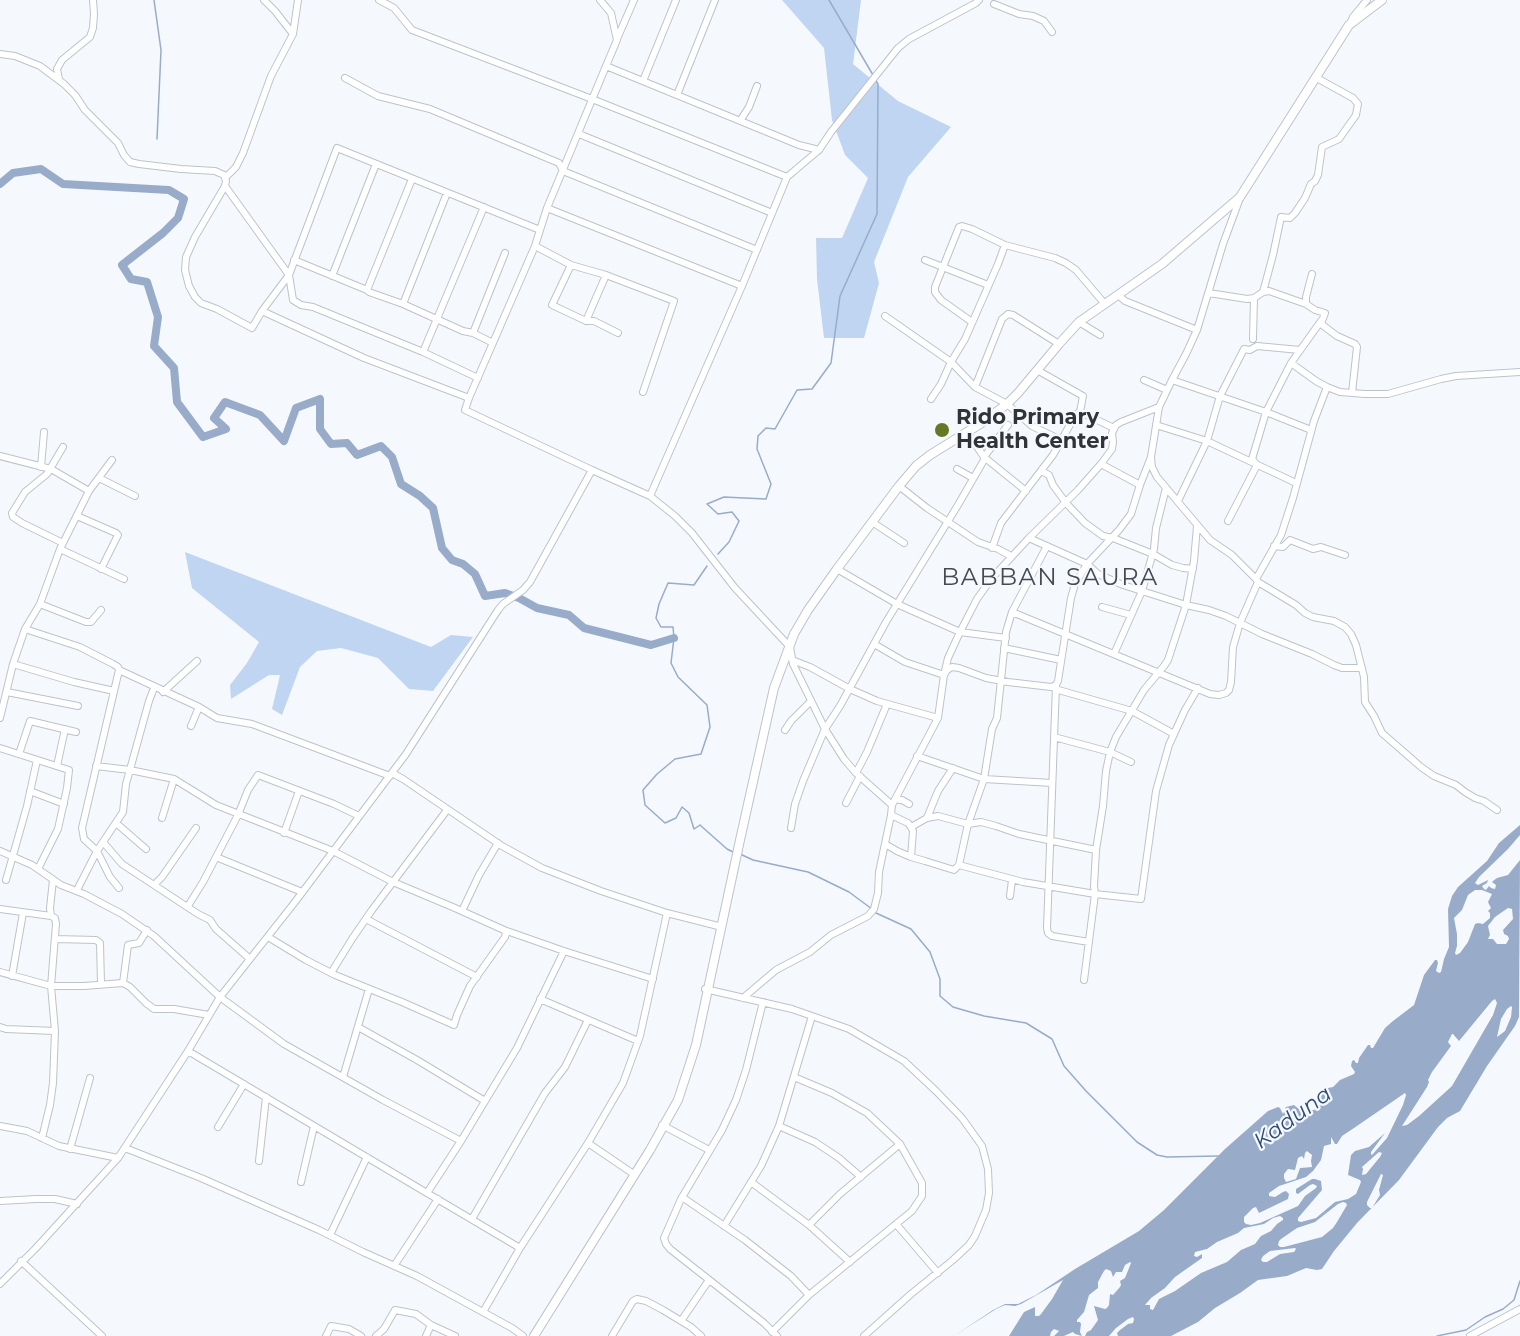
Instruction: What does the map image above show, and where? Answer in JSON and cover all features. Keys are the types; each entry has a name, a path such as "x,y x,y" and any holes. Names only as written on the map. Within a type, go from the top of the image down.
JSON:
{"main road":[{"path":"533,1336 662,1125 688,1061 720,926 768,697 779,663 790,647 808,610 916,466 930,454 993,416 1018,393 1079,322 1104,303 1146,277 1240,197 1349,25 1382,0"}],"street":[{"path":"59,80 57,69 62,60 90,37 93,28 93,0"},
{"path":"264,0 293,34"},
{"path":"298,0 293,34 271,76 243,153 236,167 226,177 225,186 186,257 184,270 189,286 201,303 252,328 289,275 337,148 540,230"},
{"path":"379,0 394,8 412,30 787,177"},
{"path":"600,0 610,13 617,40"},
{"path":"634,0 548,208 535,246 465,410 650,496 675,516 692,533 735,588 790,647 792,660 811,701 844,759 892,805"},
{"path":"643,81 676,0"},
{"path":"677,95 715,0"},
{"path":"650,496 787,177 819,150 898,48 909,39 979,0"},
{"path":"1349,25 1367,0"},
{"path":"994,4 1044,21 1052,32"},
{"path":"0,54 15,56 40,66 69,88 85,110 118,143 130,162 215,171 226,177"},
{"path":"606,66 799,145 819,150"},
{"path":"345,78 378,96 430,109 559,163 563,171 757,250"},
{"path":"1263,292 1281,217 1290,218 1295,213 1318,175 1322,147 1340,139 1356,115 1358,104 1353,98 1315,78"},
{"path":"741,121 757,86"},
{"path":"579,134 772,213"},
{"path":"332,276 376,164"},
{"path":"367,290 412,179"},
{"path":"225,186 289,275 292,300 423,352 478,378"},
{"path":"403,304 447,193"},
{"path":"1089,942 1052,936 1048,933 1055,687 1058,681 1071,598 1087,564 1113,538 1131,514 1140,485 1150,467 1159,407 1197,330 1222,244 1240,197"},
{"path":"423,352 484,207"},
{"path":"548,208 741,286"},
{"path":"972,322 940,300 935,292 942,268 959,227 962,226 1005,245 1066,263 1076,270 1104,303"},
{"path":"931,399 965,339 1005,245"},
{"path":"535,246 572,265 606,275 674,301 643,392"},
{"path":"472,333 506,253"},
{"path":"294,260 493,343"},
{"path":"925,260 988,285"},
{"path":"572,265 552,305 618,333"},
{"path":"1306,304 1312,274"},
{"path":"586,321 606,275"},
{"path":"1209,293 1247,299 1269,291 1306,304 1325,314"},
{"path":"1118,295 1125,301 1197,330"},
{"path":"1253,339 1254,298"},
{"path":"262,311 364,358 469,398"},
{"path":"975,387 1002,319 1008,314 1059,344"},
{"path":"1257,465 1252,459 1266,412 1291,363 1325,314"},
{"path":"1325,314 1322,324 1357,347 1352,393"},
{"path":"885,316 951,362 975,387 1007,404 1032,426 1061,440"},
{"path":"1079,322 1100,335"},
{"path":"1178,501 1207,441 1220,396 1244,349 1250,350 1257,346 1300,350"},
{"path":"1291,363 1327,387 1340,392 1352,393 1388,394 1456,376 1520,372"},
{"path":"992,548 1001,523 1053,455 1076,414 1080,412 1083,396 1037,370"},
{"path":"1144,380 1167,390"},
{"path":"1172,380 1311,430"},
{"path":"1012,612 1210,694 1226,693 1231,682 1233,647 1240,623 1257,581 1281,535 1311,430 1327,387"},
{"path":"743,998 776,970 868,916 873,909 878,893 879,872 892,805 938,717 948,658 977,599 1011,556 1066,503 1101,464 1112,449 1114,428 1121,422 1159,407"},
{"path":"1080,412 1114,428"},
{"path":"791,828 795,804 825,729 984,457 1008,425"},
{"path":"1156,426 1207,441 1296,483"},
{"path":"41,467 45,432"},
{"path":"967,432 984,457 1026,491"},
{"path":"63,447 51,469 25,492 12,513 22,523 124,579"},
{"path":"0,456 51,469 89,491"},
{"path":"0,718 13,664 25,629 39,604 62,546 89,491 112,460"},
{"path":"1101,464 1140,485"},
{"path":"1228,520 1257,465"},
{"path":"1150,467 1214,544 1232,555 1257,581 1305,613 1334,621 1345,627 1351,634 1362,668 1365,702 1382,733 1434,776 1456,785 1497,810"},
{"path":"957,469 973,478"},
{"path":"0,1284 118,1158 188,1051 220,997 406,754 498,610 530,582 592,470"},
{"path":"1041,471 1049,475 1066,503 1085,523 1103,536 1153,554 1172,565 1193,569"},
{"path":"99,478 135,496"},
{"path":"899,486 978,542 1011,556"},
{"path":"1114,654 1142,591 1153,554 1156,528 1166,488"},
{"path":"77,516 116,533 118,536 101,568"},
{"path":"872,522 904,543"},
{"path":"1084,980 1095,894 1096,850 1110,752 1116,737 1144,690 1168,660 1186,605 1193,569 1197,525"},
{"path":"1029,537 1087,564 1098,574 1112,580 1226,616 1335,666 1362,668"},
{"path":"1274,546 1283,547 1290,540 1313,549 1321,547 1345,555"},
{"path":"885,844 911,857 954,870 959,865 968,824 984,779 992,729 997,718 1004,648 1012,612 1047,546"},
{"path":"837,569 897,603 960,632 1006,638"},
{"path":"39,604 86,622 91,622 101,610"},
{"path":"1102,607 1131,615"},
{"path":"25,629 80,647 113,664 119,670 199,707 217,718 252,724 403,779 498,843 542,868 667,913 720,926"},
{"path":"874,644 905,662 944,675"},
{"path":"1004,648 1061,660"},
{"path":"792,660 886,705 938,717"},
{"path":"163,692 196,661"},
{"path":"13,664 114,691"},
{"path":"944,675 947,670 959,668 1000,681 1055,687 1132,711 1174,734"},
{"path":"119,670 82,828 84,838 97,851 110,877 119,888"},
{"path":"77,890 97,851 124,808 124,793 154,688"},
{"path":"959,865 1012,880 1048,887 1142,899 1156,791 1168,745 1198,688"},
{"path":"7,692 78,706"},
{"path":"785,730 811,701"},
{"path":"846,803 886,705"},
{"path":"190,726 199,707"},
{"path":"19,754 30,721 76,732"},
{"path":"57,766 65,729"},
{"path":"1054,737 1110,752 1131,762"},
{"path":"0,748 69,770 58,829 38,869"},
{"path":"917,756 984,779 1052,783"},
{"path":"6,880 37,760"},
{"path":"96,766 174,779 216,805 333,851 393,882 504,930 653,979"},
{"path":"927,818 938,791 953,768"},
{"path":"188,906 238,815 248,790 258,776 300,790 360,816"},
{"path":"162,818 174,779"},
{"path":"284,833 300,790"},
{"path":"30,791 64,804"},
{"path":"897,797 909,804"},
{"path":"331,973 366,919 447,810"},
{"path":"891,815 911,826 913,831 911,857"},
{"path":"911,826 927,818 938,816 968,824 981,822 1019,834 1096,850"},
{"path":"116,823 146,849"},
{"path":"154,885 196,828"},
{"path":"103,842 122,864 210,920 216,929 250,959"},
{"path":"462,911 479,874 498,843"},
{"path":"0,851 38,869 67,888 77,890 122,914 147,930 220,997 284,1044 461,1141"},
{"path":"216,857 302,892"},
{"path":"51,916 52,880"},
{"path":"1010,896 1012,880"},
{"path":"0,909 55,918 51,986 56,1031 53,1083 42,1138"},
{"path":"12,976 23,913"},
{"path":"483,1312 520,1248 588,1143 623,1083 638,1041 667,913"},
{"path":"366,919 477,977"},
{"path":"123,982 128,945 139,943 147,930"},
{"path":"268,937 331,973 454,1025 477,977 505,937 504,930"},
{"path":"55,939 96,940 100,943 102,984"},
{"path":"427,1193 517,1048 564,951"},
{"path":"0,972 51,986 123,982 154,1009 174,1009 209,1016"},
{"path":"343,1077 369,989"},
{"path":"706,989 792,1009 849,1029 904,1061 962,1118 982,1146 988,1169 989,1193 986,1210 975,1236 969,1245 938,1273 864,1336"},
{"path":"540,999 638,1041"},
{"path":"763,1002 736,1100 722,1130 682,1197 664,1238 670,1250 775,1334 809,1295 912,1210 922,1196 922,1183 900,1144 867,1113 832,1093 794,1077"},
{"path":"724,1226 761,1167 779,1126 812,1016"},
{"path":"472,1219 545,1093 565,1067 588,1020"},
{"path":"0,1027 56,1031"},
{"path":"358,1027 485,1101"},
{"path":"188,1051 520,1248"},
{"path":"70,1149 90,1078"},
{"path":"218,1127 244,1084"},
{"path":"259,1161 266,1097"},
{"path":"662,1125 709,1150"},
{"path":"0,1126 27,1131 70,1149 118,1158"},
{"path":"301,1182 314,1126"},
{"path":"779,1126 815,1142 861,1176"},
{"path":"588,1143 634,1174"},
{"path":"809,1225 840,1194 900,1144"},
{"path":"125,1148 201,1178 417,1276 523,1336"},
{"path":"330,1235 367,1157"},
{"path":"751,1182 809,1225 850,1262"},
{"path":"682,1197 745,1240 791,1276 809,1295"},
{"path":"0,1201 55,1199 76,1204"},
{"path":"394,1266 438,1199"},
{"path":"896,1224 938,1273"},
{"path":"21,1261 102,1336"},
{"path":"681,1321 709,1280"},
{"path":"612,1336 633,1301 637,1299 646,1301 681,1321 700,1336"},
{"path":"376,1336 384,1329 395,1310 416,1314 431,1325 455,1336"},
{"path":"1470,1336 1520,1310"},
{"path":"426,1336 431,1325"},
{"path":"326,1336 331,1326 349,1329 361,1336"}],"shaded area":[{"path":"782,0 861,0 853,64 898,101 951,127 908,177 874,262 879,283 864,338 824,338 817,279 816,238 842,238 868,178 845,155 832,120 824,48"},
{"path":"185,552 431,647 451,635 473,637 433,691 409,689 378,658 341,648 317,651 300,667 282,715 272,709 280,675 269,675 231,699 230,685 259,642 192,588"}],"water":[{"name":"Kaduna","path":"1520,825 1520,835 1475,883 1478,885 1488,880 1482,886 1484,889 1486,890 1489,886 1495,889 1496,885 1492,882 1508,875 1520,860 1519,1017 1460,1111 1447,1118 1438,1127 1399,1180 1373,1207 1380,1195 1383,1175 1381,1174 1367,1202 1367,1205 1372,1208 1334,1251 1322,1269 1306,1268 1287,1276 1258,1280 1198,1322 1171,1336 1118,1336 1117,1333 1120,1330 1133,1323 1133,1317 1116,1328 1109,1336 1085,1336 1098,1320 1094,1306 1107,1308 1110,1294 1113,1295 1120,1287 1120,1281 1125,1278 1130,1262 1125,1265 1122,1272 1116,1272 1113,1277 1111,1271 1106,1269 1104,1271 1098,1282 1098,1288 1089,1295 1084,1312 1077,1320 1081,1324 1082,1336 1073,1332 1064,1336 1054,1336 1059,1331 1054,1329 1050,1336 1009,1336 1024,1312 1035,1307 1035,1316 1041,1314 1063,1280 1021,1304 1005,1305 996,1309 954,1336 993,1310 1005,1304 1018,1304 1036,1295 1139,1231 1268,1111 1278,1107 1283,1114 1286,1107 1294,1105 1299,1109 1314,1110 1323,1089 1333,1087 1340,1080 1354,1074 1352,1061 1358,1063 1368,1045 1373,1048 1385,1028 1414,1005 1424,975 1435,960 1438,963 1436,971 1441,972 1449,947 1448,909 1452,896 1458,887 1487,861 1499,843","holes":["1475,890 1492,894 1488,902 1491,908 1488,911 1490,918 1483,924 1475,924 1468,942 1456,955 1457,934 1454,918 1462,910 1468,895","1508,908 1512,909 1513,919 1503,930 1509,939 1506,944 1497,944 1493,939 1488,939 1490,935 1488,926 1495,917","1495,999 1497,1003 1493,1015 1452,1086 1419,1116 1402,1126 1427,1087 1432,1072 1451,1046 1448,1042 1453,1034 1459,1041","1511,1006 1511,1017 1505,1031 1497,1037 1501,1019","1405,1093 1403,1105 1387,1138 1372,1155 1371,1152 1385,1133 1369,1147 1355,1151 1351,1155 1348,1175 1361,1182 1356,1194 1348,1199 1335,1202 1316,1218 1298,1221 1298,1218 1322,1190 1321,1181 1312,1179 1296,1189 1298,1194 1310,1185 1317,1186 1305,1196 1298,1206 1260,1223 1251,1225 1244,1222 1244,1217 1253,1208 1256,1207 1259,1213 1288,1199 1289,1194 1286,1191 1275,1197 1269,1196 1269,1193 1279,1186 1306,1177 1321,1160 1324,1146 1331,1144 1331,1137 1337,1144 1342,1136","1307,1151 1312,1155 1312,1167 1300,1168 1296,1179 1286,1182 1284,1174 1288,1169 1295,1170 1298,1158 1302,1156 1304,1159","1379,1152 1382,1153 1366,1174 1362,1175 1362,1167","1343,1202 1347,1205 1333,1228 1322,1237 1280,1247 1279,1241 1297,1228 1315,1222 1338,1204","1280,1216 1283,1218 1255,1244 1159,1299 1153,1310 1150,1309 1150,1305 1145,1305 1175,1277 1202,1258 1202,1254 1194,1256 1195,1252 1207,1249 1244,1228 1264,1224 1273,1218","1296,1249 1294,1252 1280,1254 1267,1262 1261,1260 1270,1251"]}],"waterway":[{"path":"154,0 161,50 157,139"},
{"path":"829,0 873,75"},
{"path":"718,554 729,542 739,521 732,512 718,514 707,504 724,497 766,499 771,484 757,449 758,436 766,428 775,429 797,390 812,389 831,363 840,296 877,214 878,84 875,79"},
{"path":"0,184 13,173 41,169 63,184 169,190 184,199 178,218 163,233 122,265 131,279 147,282 158,317 154,346 174,368 177,402 203,437 226,429 214,418 225,402 260,415 284,441 296,408 320,399 320,429 331,444 347,443 357,455 381,446 392,457 401,484 433,508 442,548 452,560 463,564 475,574 485,596 505,593 537,608 569,615 584,628 651,645 674,638"},
{"path":"707,566 694,585 668,583 656,618 661,627 673,627 671,663 678,677 707,705 710,727 701,754 675,759 643,790 645,805 665,823 676,818 682,807 689,813 694,829 700,825 733,852"},
{"path":"740,854 753,860 808,872 849,892 872,909"},
{"path":"876,913 911,929 930,952 940,979 940,996 953,1007 984,1016 1026,1023 1052,1039 1064,1066 1137,1142 1157,1155 1167,1157 1218,1156"},
{"path":"1437,1336 1466,1330 1485,1317 1503,1309 1514,1300 1520,1281"}],"place":[{"name":"Rido Primary Health Center","path":"942,430"}],"district":[{"name":"BABBAN SAURA","path":"1050,578"}]}
